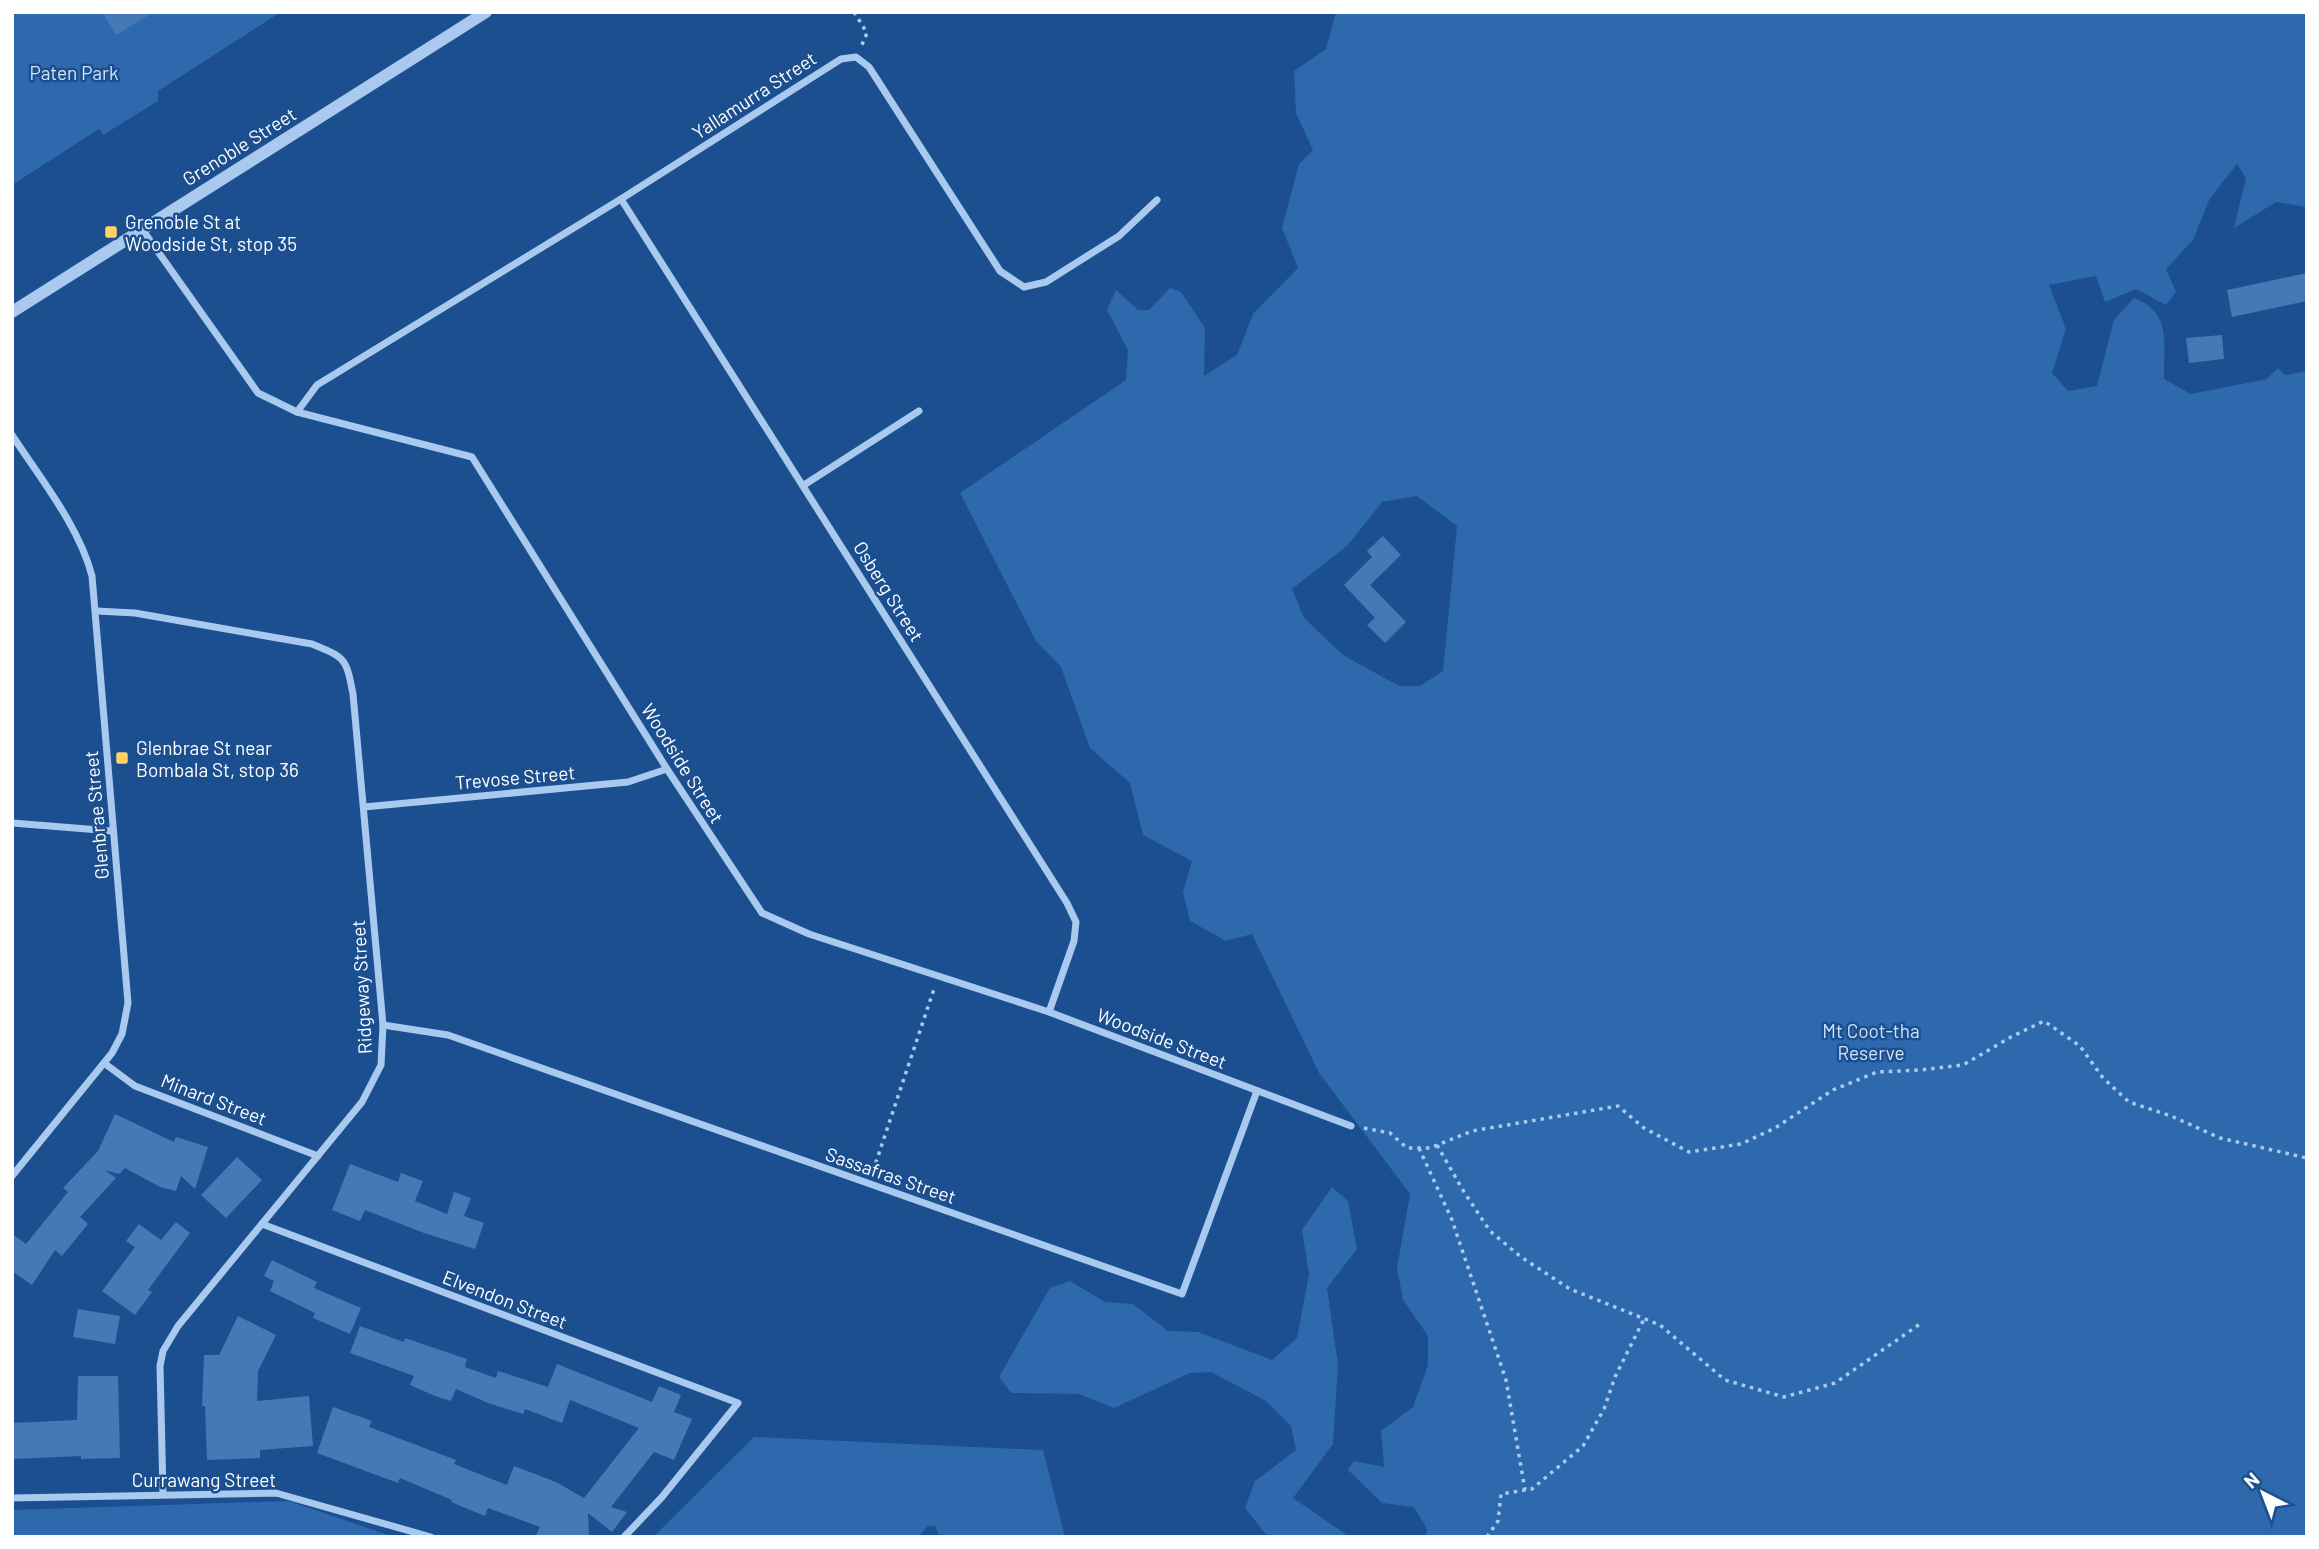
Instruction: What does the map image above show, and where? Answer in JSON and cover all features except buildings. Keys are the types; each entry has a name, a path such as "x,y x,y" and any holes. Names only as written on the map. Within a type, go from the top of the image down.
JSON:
{"street":[{"name":"Grenoble Street","path":"12,312 486,12"},
{"name":"Yallamurra Street","path":"297,412 317,386 621,199 841,59 856,57"},
{"path":"856,57 869,68 1000,271 1024,286 1046,282 1119,236 1157,201"},
{"name":"Osberg Street","path":"621,199 804,485 1076,922 1074,941 1049,1012"},
{"name":"Woodside Street","path":"142,229 258,393 297,412 472,457 667,769 762,913 809,934 1049,1012 1351,1126"},
{"path":"804,485 919,411"},
{"name":"Glenbrae Street","path":"12,435 83,549 92,576 128,1003 122,1034 104,1063 12,1176"},
{"name":"Ridgeway Street","path":"96,611 135,613 312,644 334,653 347,665 353,694 383,1025 381,1065 362,1102 178,1326 163,1351 160,1366 163,1494"},
{"name":"Trevose Street","path":"364,807 628,782 667,769"},
{"path":"12,823 112,831"},
{"name":"Sassafras Street","path":"383,1025 448,1035 1182,1294 1257,1091"},
{"name":"Minard Street","path":"104,1063 135,1086 318,1156"},
{"name":"Elvendon Street","path":"262,1224 738,1403 662,1497 624,1537"},
{"name":"Currawang Street","path":"12,1498 276,1493 431,1537"}],"path":[{"path":"854,12 867,33 856,57"},
{"path":"869,1184 938,978"},
{"path":"1351,1126 1390,1133 1407,1147 1430,1147 1472,1130 1618,1106 1644,1128 1689,1152 1741,1144 1774,1128 1833,1090 1877,1072 1963,1065 2044,1021 2080,1046 2103,1078 2129,1102 2171,1116 2220,1138 2307,1158"},
{"path":"1437,1145 1490,1231 1511,1249 1570,1289 1660,1325 1725,1380 1784,1397 1835,1383 1920,1324"},
{"path":"1419,1148 1452,1220 1506,1380 1525,1490"},
{"path":"1487,1537 1498,1521 1501,1494 1532,1489 1583,1446 1604,1409 1615,1377 1644,1319"}],"green space":[{"name":"Paten Park","path":"12,12 281,12 158,91 158,101 103,135 99,129 12,185"},
{"name":"Mt Coot-tha Reserve","path":"1336,12 2307,12 2307,207 2276,202 2234,228 2246,178 2237,164 2210,198 2193,240 2166,269 2176,292 2166,305 2136,289 2105,302 2096,276 2049,285 2066,329 2052,373 2068,391 2097,386 2114,320 2134,298 2146,304 2160,321 2164,342 2164,379 2191,394 2267,379 2278,368 2285,375 2307,371 2307,1537 1425,1537 1427,1529 1414,1507 1382,1503 1348,1470 1354,1461 1384,1467 1381,1431 1413,1407 1428,1365 1428,1336 1403,1300 1397,1268 1410,1194 1319,1073 1252,934 1226,941 1190,921 1183,892 1192,861 1143,835 1130,783 1090,748 1061,667 1036,641 960,493 1126,380 1128,350 1107,310 1116,290 1138,310 1149,310 1170,288 1181,292 1205,328 1204,376 1237,355 1253,314 1298,268 1282,228 1299,164 1313,150 1296,113 1294,71 1326,49","holes":["1417,496 1457,526 1443,671 1420,686 1399,686 1343,655 1304,618 1292,589 1348,545 1382,502"]},
{"path":"1332,1187 1348,1201 1357,1249 1327,1288 1338,1365 1333,1444 1293,1498 1350,1537 1268,1537 1245,1508 1255,1481 1296,1450 1291,1426 1266,1401 1211,1372 1190,1373 1114,1408 1079,1394 1011,1393 999,1377 1050,1288 1070,1281 1105,1302 1133,1304 1168,1331 1198,1332 1272,1360 1297,1338 1309,1274 1302,1230"},
{"path":"754,1437 1043,1450 1065,1537 940,1537 935,1526 928,1526 918,1537 653,1537"},
{"path":"289,1501 394,1537 12,1537 12,1510"}],"place":[{"name":"Grenoble St at Woodside St, stop 35","path":"111,232"},
{"name":"Glenbrae St near Bombala St, stop 36","path":"122,758"}]}
